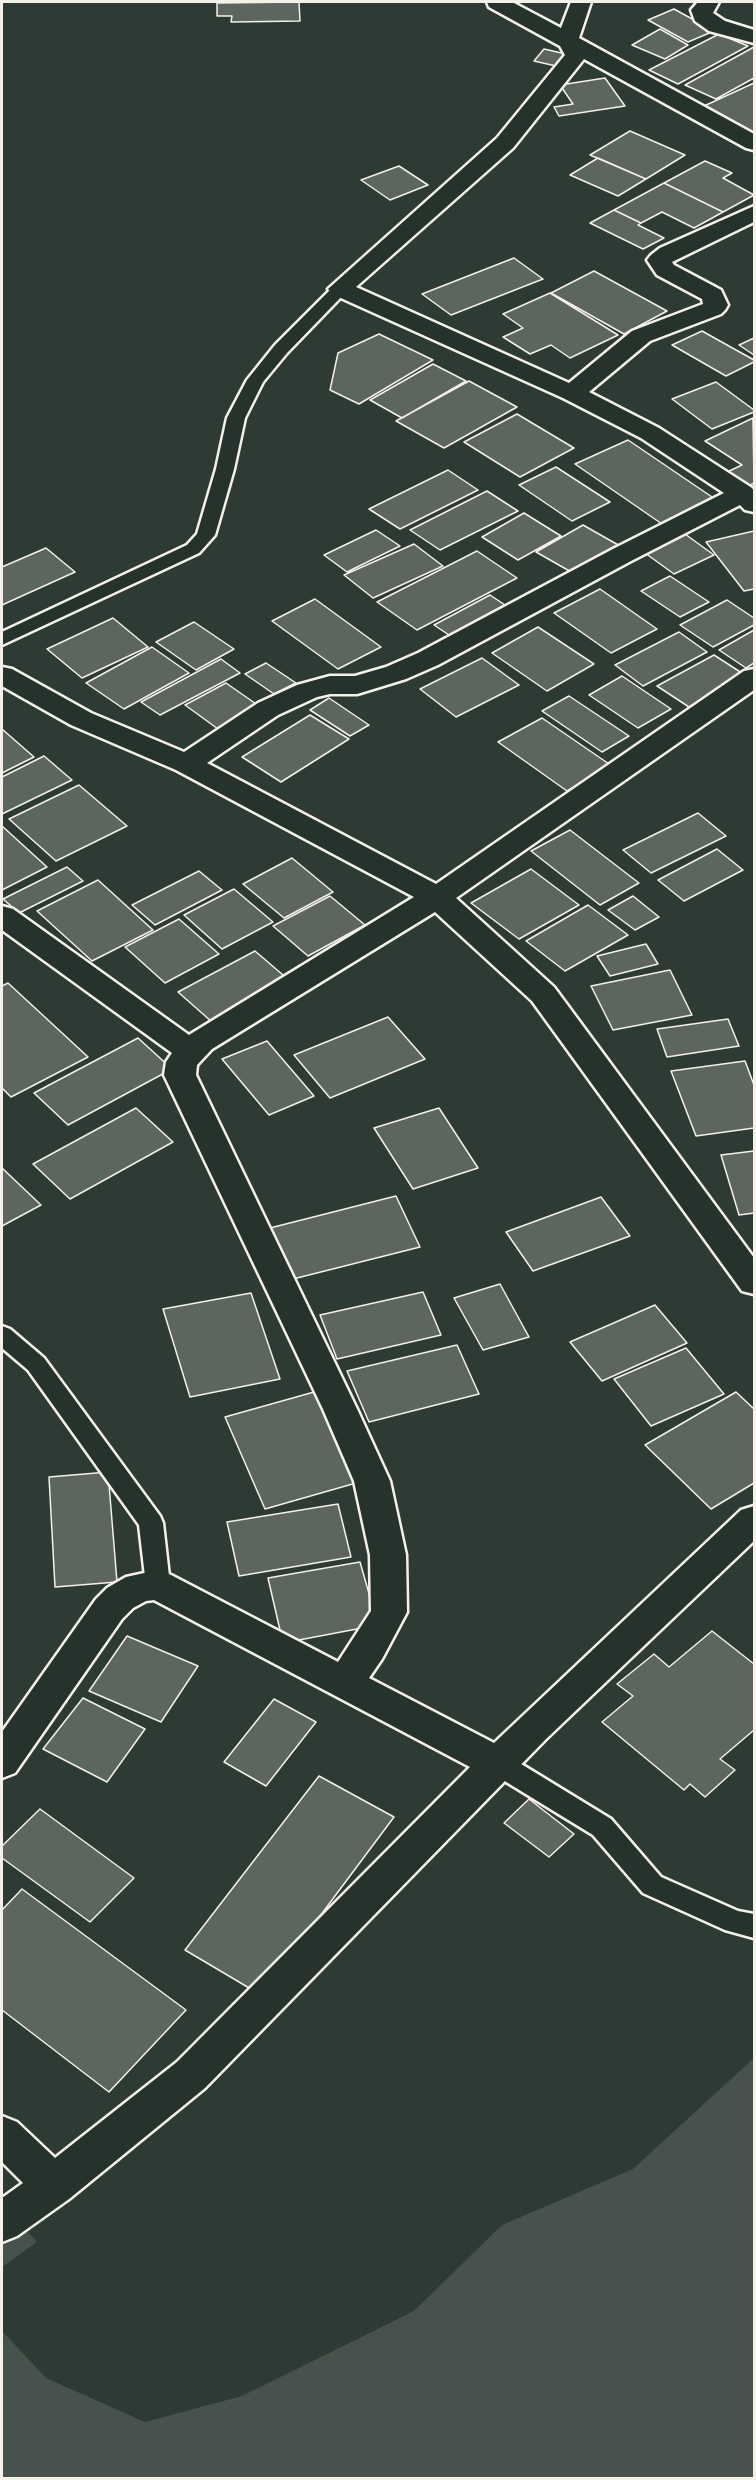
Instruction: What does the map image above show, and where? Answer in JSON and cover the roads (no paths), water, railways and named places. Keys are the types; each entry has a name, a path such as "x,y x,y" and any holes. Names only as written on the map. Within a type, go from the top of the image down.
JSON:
{"street":[{"path":"497,2 754,143"},
{"path":"581,2 568,39 576,55 505,143 340,289 573,393 651,433 749,499"},
{"path":"709,2 702,10 703,16 717,26 754,37"},
{"path":"573,393 641,336 712,309 716,305 712,295 665,270 659,260 668,253 754,213"},
{"path":"186,764 268,709 307,691 330,685 357,684 396,673 428,659 622,555 749,499"},
{"path":"2,675 81,719 186,764 437,897 543,993 754,1282"},
{"path":"345,1682 369,1648 389,1612 388,1555 372,1481 340,1408 180,1075 182,1062 201,1041 437,897 754,676"},
{"path":"2,916 190,1052"},
{"path":"2,2222 54,2185 191,2075 542,1720 754,1520"},
{"path":"2,1762 109,1609 120,1598 139,1587 158,1585 499,1764"},
{"path":"2,2135 54,2185"}],"lane":[{"path":"2,639 193,549 200,542 206,535 225,470 236,418 255,380 281,349 340,289"},
{"path":"2,1335 36,1364 151,1523 158,1585"},
{"path":"499,1764 602,1827 652,1885 735,1922 754,1926"}]}
